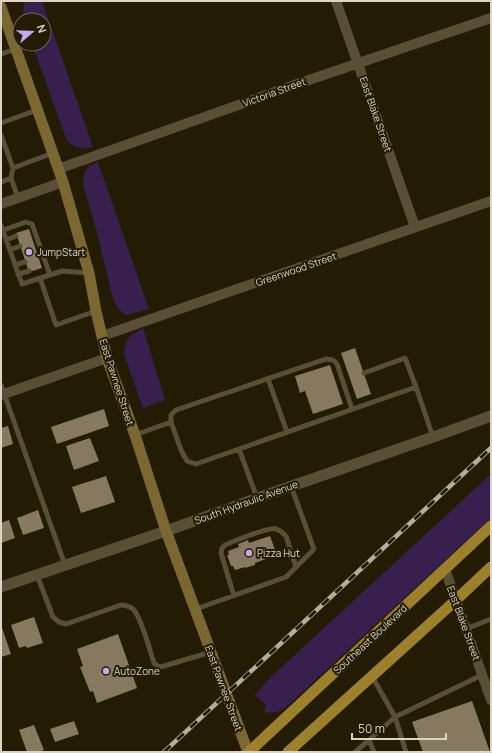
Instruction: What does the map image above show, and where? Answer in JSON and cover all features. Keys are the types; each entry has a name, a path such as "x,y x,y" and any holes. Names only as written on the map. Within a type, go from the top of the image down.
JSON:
{"main road":[{"name":"East Pawnee Street","path":"1,7 3,20 12,40"},
{"name":"East Pawnee Street","path":"17,52 63,182 89,273 107,358 135,435 166,531 248,752"},
{"name":"Southeast Boulevard","path":"248,752 491,526"},
{"path":"288,752 456,601 491,567"},
{"path":"295,752 300,741"}],"street":[{"name":"East Blake Street","path":"336,1 415,227"},
{"name":"Victoria Street","path":"58,169 491,18"},
{"path":"1,204 63,182"},
{"name":"Greenwood Street","path":"102,336 491,201"},
{"path":"2,392 107,358"},
{"name":"South Hydraulic Avenue","path":"1,587 166,531 491,416"},
{"name":"East Blake Street","path":"445,569 490,695"}],"lane":[{"path":"1,54 12,50"},
{"path":"1,123 37,110"},
{"path":"1,135 13,168 11,178 18,198"},
{"path":"13,168 53,153"},
{"path":"1,182 11,178"},
{"path":"2,231 26,222 32,224 35,241 44,265 50,275"},
{"path":"1,225 22,284 62,271 89,273"},
{"path":"6,240 16,236"},
{"path":"10,250 20,246"},
{"path":"15,265 25,262"},
{"path":"18,274 28,271"},
{"path":"40,278 56,325 96,311"},
{"path":"364,373 405,358 433,437"},
{"path":"352,409 337,364 333,360 326,359 176,410 171,415 181,450 187,461 196,464 416,387"},
{"path":"342,380 349,378"},
{"path":"268,379 287,432"},
{"path":"2,392 65,565"},
{"path":"135,435 172,422"},
{"path":"239,449 257,498"},
{"path":"196,609 286,577 314,549 291,486"},
{"path":"234,596 221,553 222,548 225,545 275,528 286,536 296,567"},
{"path":"37,575 53,617 58,622 66,624 121,605 133,609 138,616 154,663 159,667 211,652"},
{"path":"466,629 491,619"},
{"path":"355,752 395,717 482,675"},
{"path":"372,676 395,717 406,752"},
{"path":"369,740 374,752"}],"shaded area":[{"path":"26,1 42,1 46,12 23,12"},
{"path":"52,30 93,147 79,148 73,146 67,141 35,52 52,52"},
{"path":"98,162 149,309 126,315 118,309 113,299 83,180 84,174 88,167"},
{"path":"143,328 165,400 143,408 124,354 127,340 134,333"},
{"path":"491,474 491,518 284,709 270,713 264,712 266,705 255,695 272,676"}],"building":[{"path":"29,229 42,268 29,272 16,233"},
{"path":"355,348 371,394 357,399 341,353"},
{"path":"330,365 343,404 313,414 305,391 300,393 295,376"},
{"path":"104,409 109,426 57,444 51,427"},
{"path":"8,426 13,444 1,448 1,428"},
{"path":"90,438 99,461 74,470 66,446"},
{"path":"106,476 115,502 81,513 72,487"},
{"path":"38,510 44,528 23,535 17,518"},
{"path":"9,520 15,538 1,543 1,523"},
{"path":"270,536 277,555 245,568 235,570 233,566 231,566 227,555 229,555 228,551 239,547 238,544 248,540 249,543"},
{"path":"34,617 43,643 27,648 26,646 19,648 11,625"},
{"path":"1,625 11,654 1,657"},
{"path":"118,634 137,688 97,703 93,691 90,692 80,667 83,666 77,649"},
{"path":"472,701 490,752 423,752 412,722"},
{"path":"74,721 79,734 55,742 50,729"},
{"path":"34,725 44,750 39,752 27,752 19,730"}],"railway":[{"path":"164,752 491,448"}],"place":[{"name":"JumpStart","path":"29,252"},
{"name":"Pizza Hut","path":"249,553"},
{"name":"AutoZone","path":"106,671"}]}
